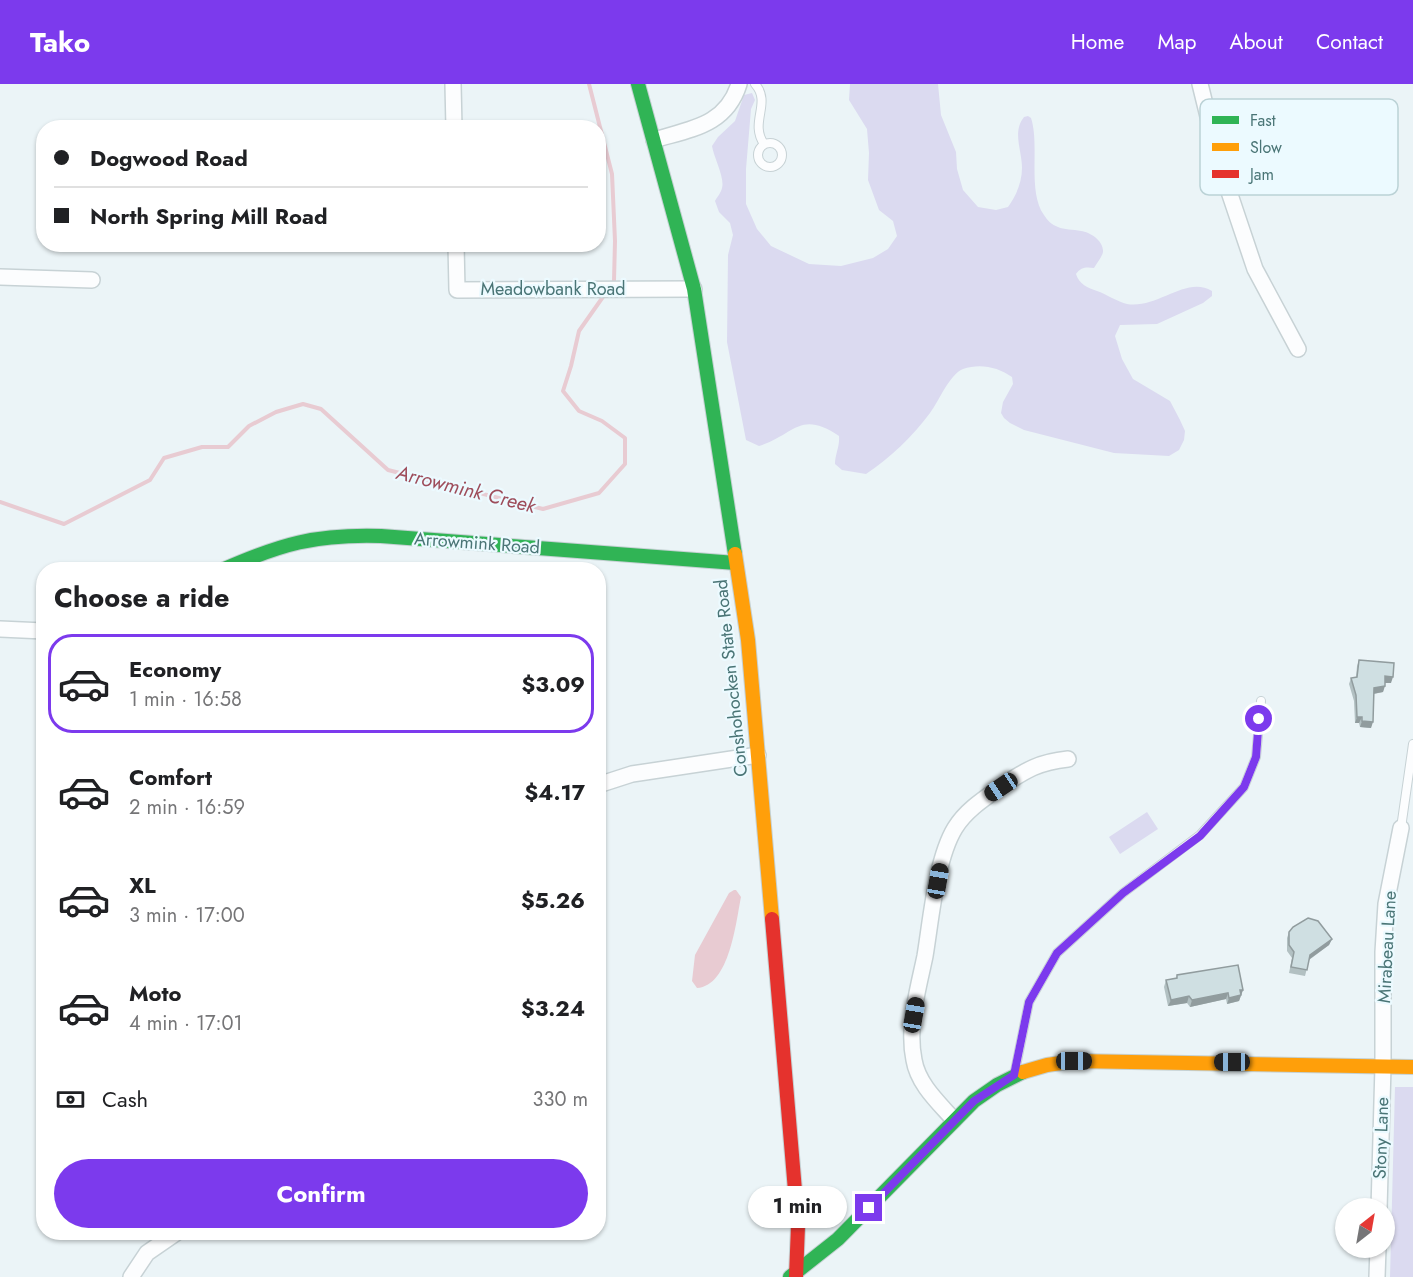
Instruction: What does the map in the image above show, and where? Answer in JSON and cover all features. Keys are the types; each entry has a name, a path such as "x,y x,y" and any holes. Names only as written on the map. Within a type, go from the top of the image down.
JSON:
{"street":[{"path":"453,84 454,120"},
{"name":"Conshohocken State Road","path":"638,84 694,290 748,640 798,1226 794,1276"},
{"path":"654,140 698,127 718,117 732,100 739,84"},
{"path":"1200,84 1204,99"},
{"path":"1230,195 1255,269 1298,349"},
{"name":"Meadowbank Road","path":"456,252 457,290 694,290"},
{"path":"0,277 92,280"},
{"name":"Arrowmink Road","path":"240,562 293,542 351,535 736,563"},
{"path":"0,629 36,631"},
{"path":"606,782 632,774 758,755"},
{"path":"954,1120 924,1085 914,1062 912,1048 914,1015 942,859 956,828 977,804 1028,769 1045,762 1068,759"},
{"name":"Mirabeau Lane","path":"1383,1066 1386,904 1401,828"},
{"path":"794,1276 838,1239 954,1120 986,1091 1014,1075 1043,1065 1074,1061 1413,1067"},
{"name":"Stony Lane","path":"1379,1198 1383,1066"},
{"path":"131,1277 147,1253 166,1240"},
{"path":"1377,1277 1378,1258"}],"lane":[{"path":"755,84 761,92 758,131 764,144"},
{"path":"1014,1075 1029,1002 1057,953 1123,893 1200,836 1244,787 1256,757 1261,701"},
{"path":"1401,828 1413,744"}],"shaded area":[{"path":"850,84 938,84 941,115 956,152 957,169 963,190 978,207 996,210 1008,207 1014,198 1022,173 1018,135 1020,123 1024,117 1028,116 1031,118 1033,129 1036,194 1044,215 1050,222 1063,229 1092,235 1103,248 1102,256 1094,268 1084,268 1076,274 1082,283 1127,304 1150,302 1192,287 1202,287 1212,291 1212,296 1203,303 1157,324 1120,325 1115,336 1122,359 1133,379 1170,401 1185,431 1179,450 1169,456 1114,453 1024,430 1010,423 1001,413 1003,402 1013,384 1012,377 995,368 982,366 969,367 958,372 916,430 892,454 866,474 842,470 835,464 839,436 826,428 806,424 759,446 746,440 727,342 728,255 733,235 730,223 719,212 715,201 723,184 712,146 735,121 744,95 752,93 755,100 751,109 746,169 746,204 757,229 771,246 809,264 841,266 873,258 888,249 897,236 893,221 879,210 868,180 867,129 849,100"},
{"path":"1147,812 1158,829 1120,854 1109,837"},
{"path":"734,890 741,897 730,951 717,976 708,984 697,988 692,981 695,955 729,893"},
{"path":"1395,1087 1413,1087 1413,1277 1390,1277 1390,1258 1395,1258 1395,1198 1392,1198"}],"building":[{"path":"1359,660 1394,663 1393,677 1385,676 1385,686 1374,688 1373,722 1362,721 1362,717 1357,717 1356,695 1351,678 1357,677"},
{"path":"1308,918 1318,921 1332,939 1310,955 1307,970 1291,967 1294,952 1289,945 1289,932"},
{"path":"1238,965 1243,990 1240,990 1241,995 1229,998 1228,993 1192,1000 1189,996 1171,1000 1166,980 1177,978 1177,975"}],"waterway":[{"name":"Arrowmink Creek","path":"589,84 598,120"},
{"name":"Arrowmink Creek","path":"606,151 612,174 615,241 614,281 611,285"},
{"name":"Arrowmink Creek","path":"0,502 64,524 150,480 164,458 202,447 228,447 249,426 276,412 303,404 321,409 388,470 543,509 599,493 625,464 625,438 602,421 579,411 563,391 579,331 605,294"}],"traffic: fast":[{"path":"638,84 694,289 735,554"},
{"path":"241,562 299,542 337,537 381,536 736,563"},
{"path":"790,1277 838,1239 974,1101 997,1085 1023,1072"}],"traffic: slow":[{"path":"735,554 748,640 772,919"},
{"path":"1023,1072 1047,1065 1075,1061 1413,1067"}],"traffic: jam":[{"path":"772,919 798,1226 796,1277"}],"route":[{"path":"869,1208 974,1101 986,1091 1014,1075 1029,1002 1057,953 1123,893 1200,836 1244,787 1256,757 1259,719"}]}
